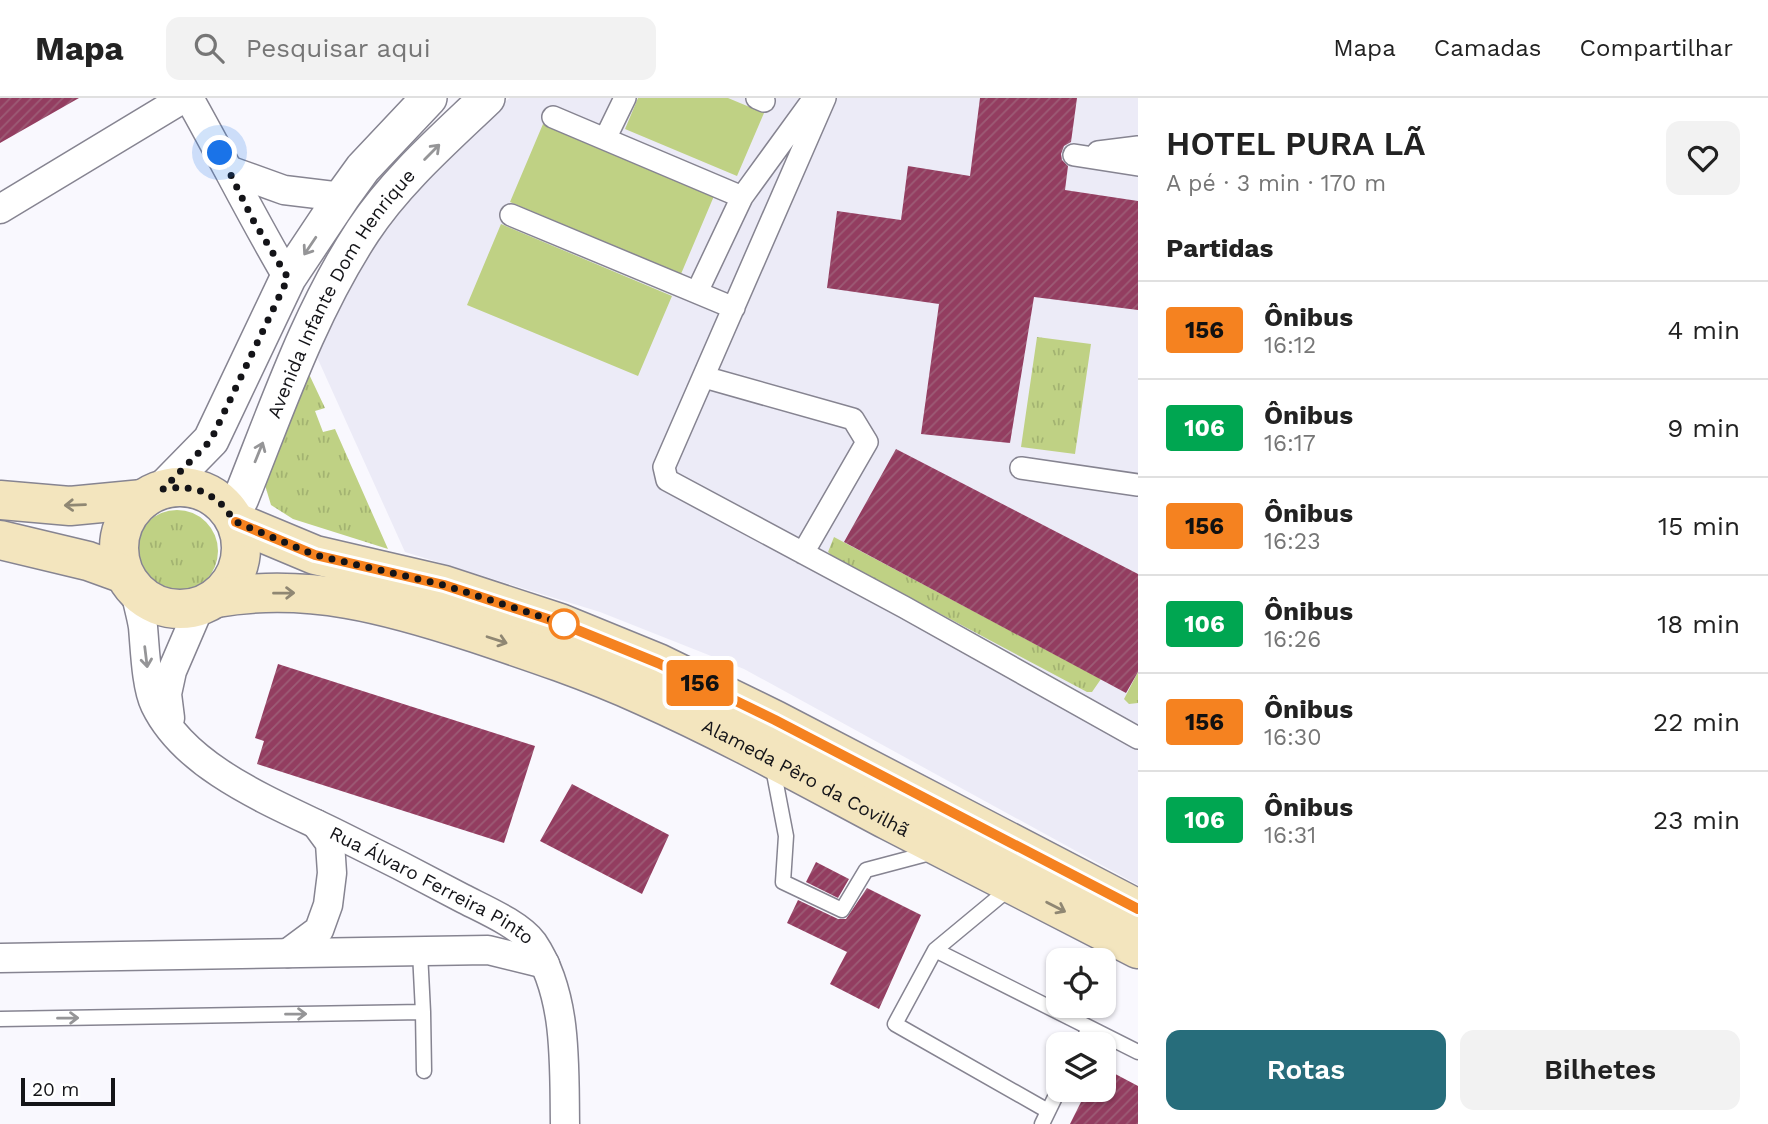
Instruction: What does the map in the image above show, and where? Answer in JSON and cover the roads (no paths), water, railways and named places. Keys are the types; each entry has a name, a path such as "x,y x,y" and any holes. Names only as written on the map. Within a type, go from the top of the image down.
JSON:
{"main road":[{"path":"0,500 71,506 182,487 201,491 218,500 234,518 242,543 240,564 231,583 208,602 183,610 165,608 149,601 129,582 78,558 0,540"},
{"path":"129,582 118,554 120,533 129,514 153,494"},
{"name":"Alameda Pêro da Covilhã","path":"234,518 315,555 444,585 560,623 658,663 775,720 1138,909"},
{"name":"Alameda Pêro da Covilhã","path":"208,602 242,594 304,592 394,607 560,662 643,695 771,758 1138,949"}],"street":[{"path":"0,209 184,98"},
{"path":"189,98 231,171 253,220 288,278"},
{"path":"153,494 211,440 288,278 363,168 429,98"},
{"name":"Avenida Infante Dom Henrique","path":"234,518 297,357 325,295 364,230 402,181 486,98"},
{"path":"605,139 625,98"},
{"path":"697,292 742,197 814,98"},
{"path":"825,98 664,467 667,480 803,552 1138,738"},
{"path":"554,117 742,197"},
{"path":"1138,147 1074,155 1138,165"},
{"path":"231,171 284,190 342,197"},
{"path":"511,215 734,308"},
{"path":"704,377 853,419 867,442 803,552"},
{"path":"1021,468 1138,485"},
{"name":"Rua Álvaro Ferreira Pinto","path":"129,582 142,623 154,703 171,731 198,757 245,789 507,922 531,941 545,964 557,999 564,1058 565,1124"},
{"path":"171,731 167,694 172,671 208,602"},
{"path":"288,953 319,930 328,905 332,873 330,843 316,824"},
{"path":"0,958 488,950 545,964"}],"lane":[{"path":"771,758 786,835 783,881 842,910 866,870 944,850"},
{"path":"1013,885 935,950 895,1024 1045,1117"},
{"path":"935,950 1138,1052"},
{"path":"420,952 424,1071"},
{"path":"0,1019 423,1012"},
{"path":"1087,1032 1089,1028"}]}
